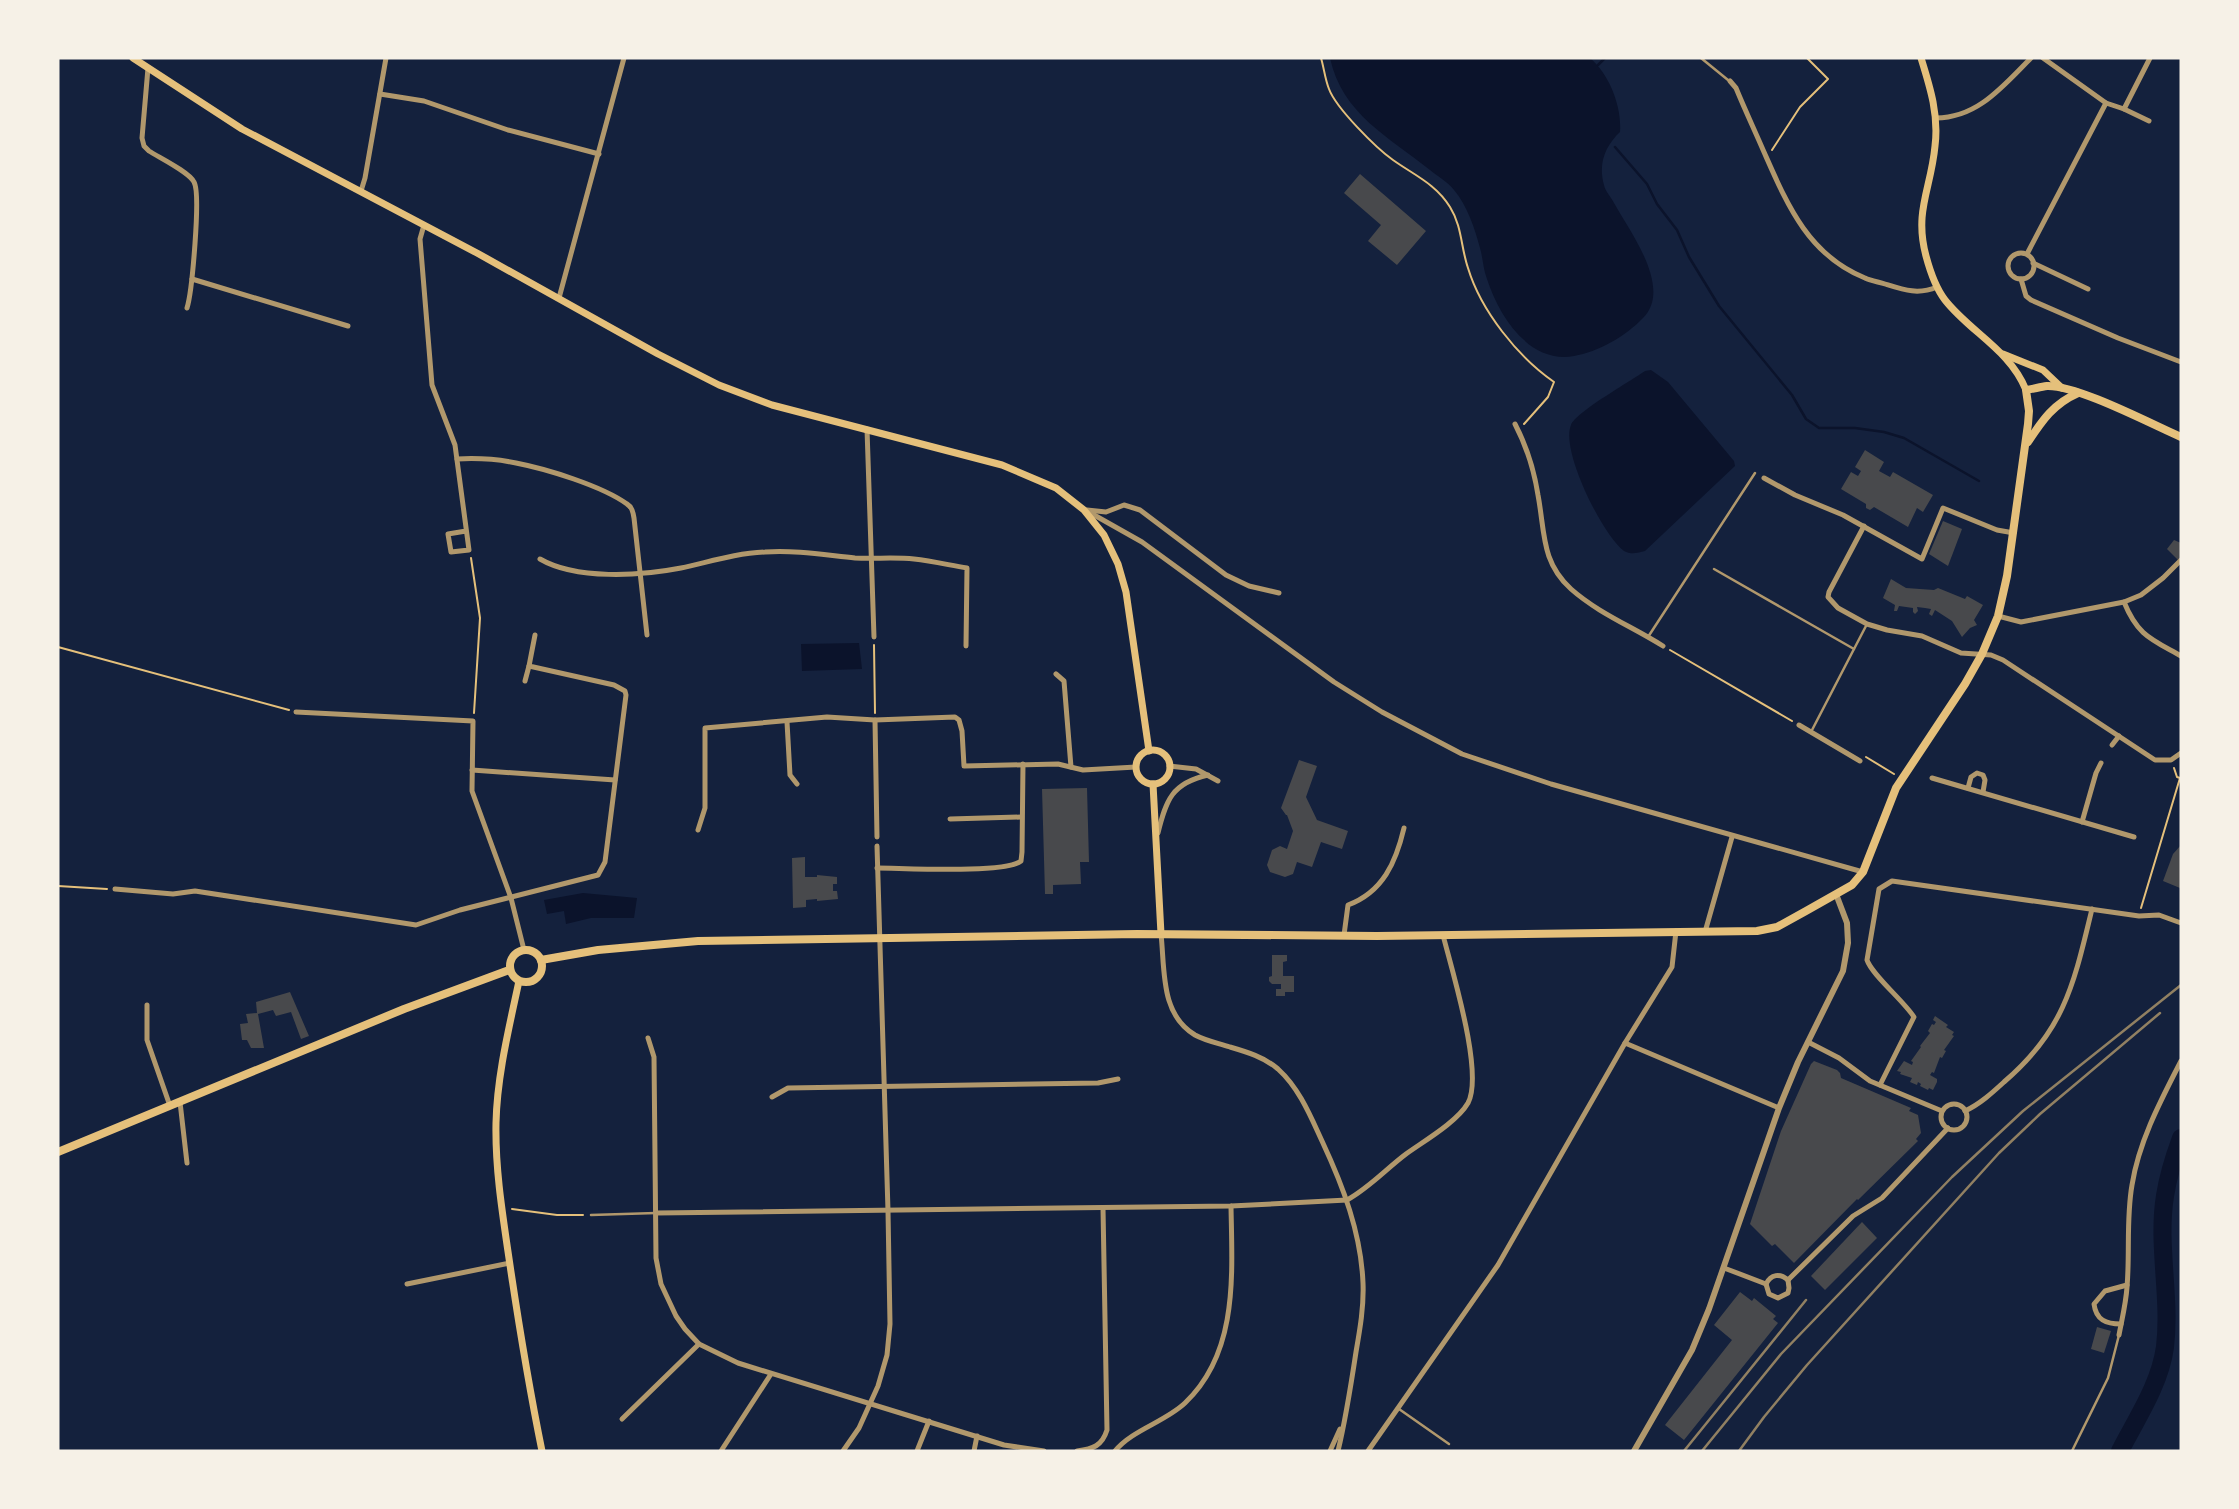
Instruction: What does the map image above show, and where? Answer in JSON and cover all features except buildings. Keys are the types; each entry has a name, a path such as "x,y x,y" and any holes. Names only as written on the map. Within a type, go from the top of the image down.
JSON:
{"main road":[{"path":"133,58 242,129 719,385 772,405 1018,471 1056,488 1084,510 1104,535 1118,564 1126,592 1149,751"},
{"path":"541,960 598,950 677,942 1161,934 1443,935 1767,930 1852,885 1863,873 1901,778 1965,684 1982,654 1998,616 2014,533 2029,411 2026,390 2018,373 2002,354 1960,316 1937,287 1925,255 1922,204 1935,147 1936,118 1933,96 1921,58"},
{"path":"2002,354 2043,370 2062,388"},
{"path":"2026,390 2048,386 2062,388 2181,437"},
{"path":"2026,445 2050,411 2078,393"},
{"path":"1149,751 1160,752 1169,766 1167,777 1153,784 1142,781 1136,767 1140,756 1149,751"},
{"path":"1153,784 1161,934"},
{"path":"524,950 534,952 541,960 541,971 535,980 525,983 519,981 509,970 514,954 524,950"},
{"path":"58,1152 404,1009 509,970"},
{"path":"519,981 503,1057 496,1123 498,1171 529,1391 542,1451"}],"street":[{"path":"361,191 386,58"},
{"path":"559,298 624,58"},
{"path":"1936,118 1961,115 1984,104 2031,58"},
{"path":"2043,58 2106,103 2124,108 2150,121"},
{"path":"2124,108 2150,58"},
{"path":"148,68 142,138 144,146 188,176 194,182 196,190 192,279 187,308"},
{"path":"1730,80 1736,88 1783,197 1803,229 1826,255 1851,272 1903,291 1927,291 1937,287"},
{"path":"380,94 436,105 508,130 599,154"},
{"path":"2027,254 2106,103"},
{"path":"424,225 420,239 432,385 451,433 457,459 467,531 469,550 451,552 448,534 467,531"},
{"path":"2027,254 2033,263 2088,289"},
{"path":"2027,254 2014,255 2008,264 2011,274 2021,279 2026,278 2032,272 2033,263"},
{"path":"192,279 348,326"},
{"path":"2021,279 2026,296 2031,300 2181,362"},
{"path":"1516,426 1524,441 1534,474 1542,534 1551,563 1563,580 1583,598 1663,646"},
{"path":"867,429 874,637"},
{"path":"457,459 478,458 543,470 592,487 629,505 634,518 647,635"},
{"path":"1764,478 1795,495 1843,515 1922,559 1942,508 1997,530 2014,533"},
{"path":"1084,510 1106,512 1124,505 1140,510 1227,575 1250,586 1279,593"},
{"path":"1084,510 1142,542 1334,682 1376,709 1462,754 1863,873"},
{"path":"1864,526 1830,587 1828,597 1831,603 1867,624 1922,636 1961,653 1991,655 2003,660 2155,760 2171,760 2181,753"},
{"path":"540,559 556,568 620,574 678,568 760,552 819,553 872,559 912,558 967,568 966,646"},
{"path":"1998,616 2021,622 2124,603 2141,595 2181,560"},
{"path":"2124,603 2133,624 2140,632 2181,656"},
{"path":"525,681 535,635"},
{"path":"115,889 173,894 195,891 409,925 578,879 591,878 602,871 605,862 625,691 614,685 528,666"},
{"path":"1056,674 1064,681 1071,767"},
{"path":"296,712 473,722 472,791 511,898 524,950"},
{"path":"698,830 705,808 705,728 827,717 875,720 955,718 959,720 962,730 964,765 1058,764 1083,770 1136,767"},
{"path":"875,720 877,837"},
{"path":"787,722 790,775 797,784"},
{"path":"1799,725 1860,761"},
{"path":"2112,746 2119,736"},
{"path":"2082,822 2101,763"},
{"path":"877,868 1013,866 1021,861 1023,764"},
{"path":"1169,766 1196,769 1218,781"},
{"path":"471,770 615,780"},
{"path":"1968,788 1971,777 1977,773 1983,775 1985,780 1983,792"},
{"path":"1156,843 1163,813 1172,793 1188,781 1208,775"},
{"path":"1932,778 2134,837"},
{"path":"950,819 1021,817"},
{"path":"1344,935 1348,905 1362,898 1385,878 1397,855 1404,828"},
{"path":"1706,932 1732,836"},
{"path":"843,1451 871,1405 889,1344 885,1086 877,846"},
{"path":"1880,1085 1914,1017 1870,968 1867,960 1880,889 1892,881 2139,916 2159,915 2181,923"},
{"path":"1634,1451 1692,1350 1724,1268 1779,1108 1838,983 1848,943 1847,923 1836,894"},
{"path":"1965,1111 1975,1107 2017,1071 2052,1030 2066,1005 2072,987 2092,909"},
{"path":"1368,1451 1498,1265 1625,1043 1672,967 1676,931"},
{"path":"1161,934 1168,999 1173,1014 1193,1034 1267,1060 1284,1075 1305,1104 1347,1200 1359,1248 1363,1293 1347,1414 1338,1451"},
{"path":"656,1213 1231,1206 1347,1200 1361,1192 1382,1172 1453,1119 1468,1103 1473,1086 1472,1055 1443,935"},
{"path":"147,1005 147,1040 170,1106"},
{"path":"648,1038 654,1057 656,1258 662,1284 676,1316 699,1344 720,1356 771,1374 1026,1450 1044,1451"},
{"path":"1808,1042 1839,1058 1880,1085 1942,1111"},
{"path":"1625,1043 1779,1108"},
{"path":"2119,1335 2127,1285 2129,1207 2135,1169 2155,1115 2181,1061"},
{"path":"772,1097 788,1088 1098,1083 1118,1079"},
{"path":"180,1102 187,1163"},
{"path":"1956,1104 1965,1111 1963,1126 1956,1129 1948,1128 1941,1119 1942,1111 1948,1105 1956,1104"},
{"path":"1788,1280 1853,1216 1882,1198 1948,1128"},
{"path":"1115,1451 1130,1438 1166,1418 1184,1404 1204,1381 1213,1365 1226,1328 1231,1297 1231,1206"},
{"path":"1077,1451 1096,1447 1104,1439 1108,1423 1102,1208"},
{"path":"407,1284 510,1264"},
{"path":"1724,1268 1766,1284"},
{"path":"1775,1275 1783,1276 1788,1280 1789,1291 1781,1298 1770,1296 1766,1284 1775,1275"},
{"path":"2121,1324 2110,1324 2101,1320 2095,1313 2094,1304 2105,1291 2127,1285"},
{"path":"622,1419 699,1344"},
{"path":"721,1451 771,1374"},
{"path":"1330,1451 1347,1414"},
{"path":"917,1451 929,1421"},
{"path":"974,1451 977,1436"}],"lane":[{"path":"1701,58 1730,80"},
{"path":"1648,637 1755,473"},
{"path":"1714,569 1854,649"},
{"path":"1811,732 1867,624"},
{"path":"591,1215 656,1213"},
{"path":"2072,1451 2108,1378 2119,1335"},
{"path":"1399,1409 1449,1444"}],"path":[{"path":"1321,58 1329,89 1339,106 1384,153 1433,187 1450,206 1462,236 1468,269 1482,299 1522,356 1554,382 1548,397 1528,421 1516,426"},
{"path":"1766,156 1800,107 1828,79 1807,58"},
{"path":"469,550 480,618 473,722"},
{"path":"874,637 875,720"},
{"path":"1663,646 1799,725"},
{"path":"58,647 296,712"},
{"path":"1860,761 1864,756 1901,778"},
{"path":"2139,916 2180,778 2171,760"},
{"path":"58,886 115,889"},
{"path":"513,1209 557,1215 591,1215"}],"water":[{"path":"1330,58 1590,58 1613,91 1619,112 1620,132 1610,143 1604,156 1602,177 1606,190 1646,260 1651,276 1651,306 1643,318 1611,342 1583,354 1558,357 1543,353 1530,345 1518,334 1499,308 1486,275 1473,225 1459,196 1449,184 1369,123 1345,94 1336,78"},
{"path":"1651,370 1668,382 1734,461 1735,466 1645,551 1632,553 1624,551 1615,542 1595,511 1577,472 1569,437 1571,425 1583,412 1645,371"},
{"path":"859,643 862,669 802,671 801,644"},
{"path":"583,893 637,898 634,918 591,918 566,924 564,911 547,914 544,900"}],"waterway":[{"path":"1598,65 1605,58"},
{"path":"1615,147 1647,184 1657,204 1677,230 1689,257 1719,306 1792,395 1806,419 1819,428 1855,428 1904,438 1979,481"},
{"path":"2120,1451 2147,1400 2165,1347 2163,1215 2168,1181 2181,1138"}],"railway":[{"path":"1702,1451 1781,1354 1952,1177 2023,1111 2181,985"},
{"path":"1739,1451 1807,1365 1999,1153 2040,1114 2160,1013"},
{"path":"1684,1451 1806,1300"}]}
